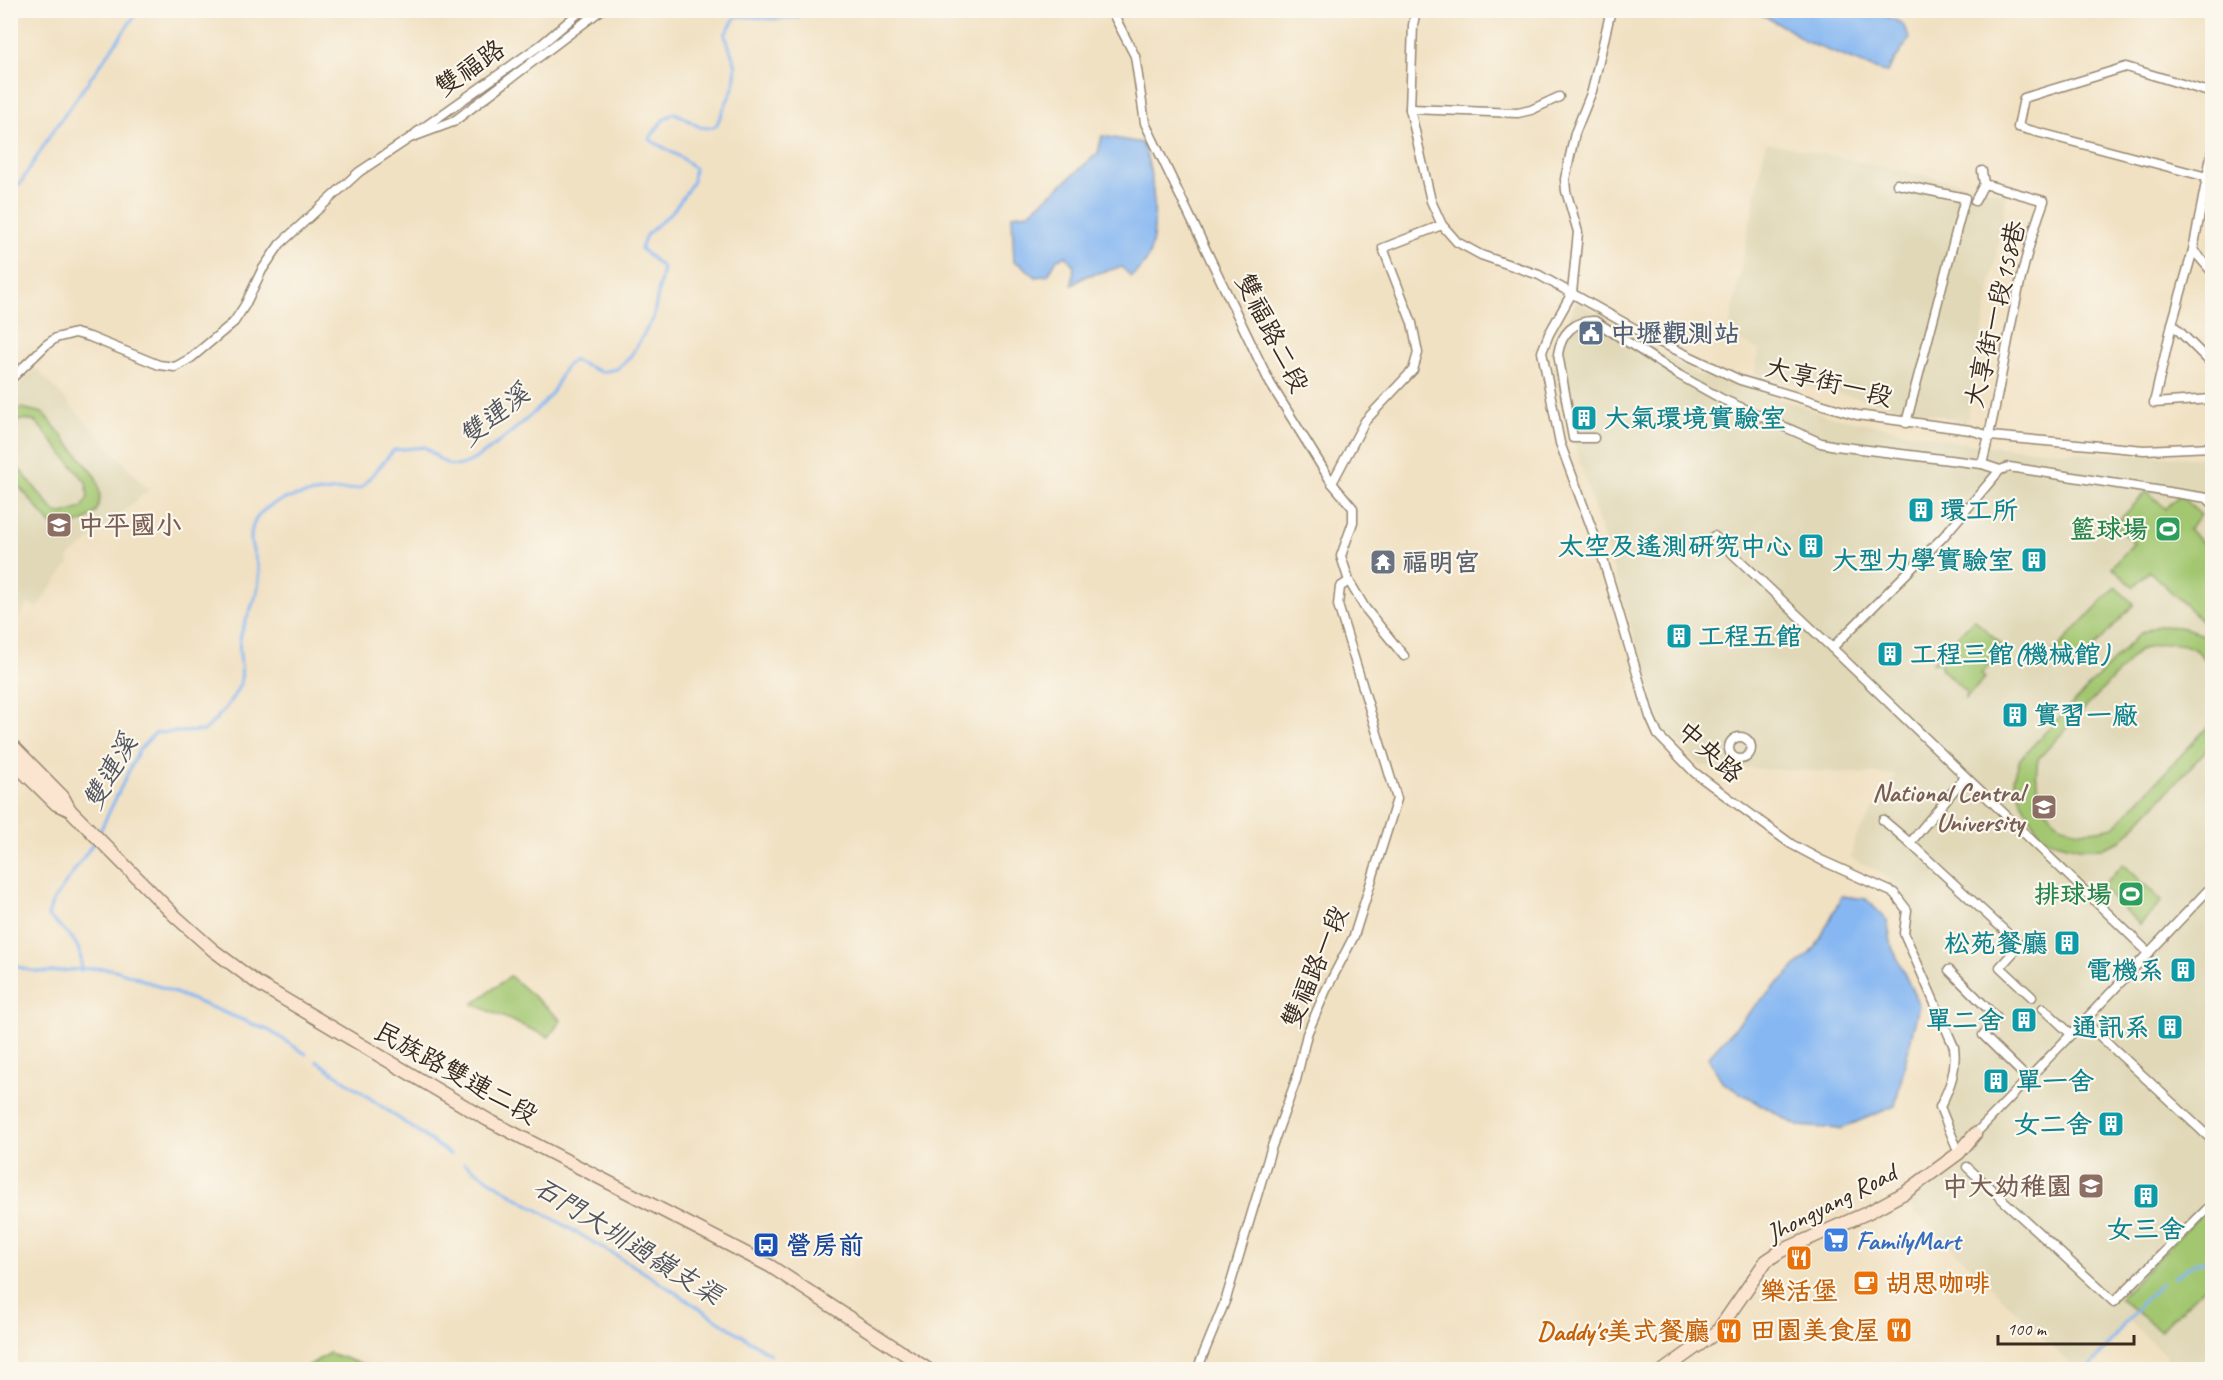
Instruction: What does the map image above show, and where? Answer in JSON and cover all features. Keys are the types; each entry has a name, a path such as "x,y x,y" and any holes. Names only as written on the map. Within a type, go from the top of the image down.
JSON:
{"main road":[{"path":"10,743 63,797 70,810"},
{"path":"10,759 56,804 70,810"},
{"name":"民族路雙連二段","path":"70,810 182,923 213,950 257,982 488,1120 770,1266 929,1370"},
{"name":"Jhongyang Road","path":"1664,1370 1717,1332 1766,1261 1780,1251 1867,1213 1906,1192 1959,1153 1975,1134"}],"street":[{"name":"雙福路","path":"410,138 441,113 542,44 582,10"},
{"path":"10,380 46,345 56,338 75,333 159,365 175,367 191,358 234,322 245,306 262,270 280,244 359,172 410,138 453,122 601,10"},
{"name":"雙福路二段","path":"1111,10 1135,56 1144,123 1270,382 1332,483 1353,508 1353,522 1341,556 1349,581 1365,608 1404,656"},
{"name":"大享街一段","path":"1416,10 1413,25 1410,109 1431,201 1442,225 1457,242 1481,255 1539,275 1655,340 1740,380 1857,415 1970,430 1990,436 2144,450 2212,447"},
{"path":"1572,293 1578,232 1565,179 1575,133 1592,91 1611,10"},
{"path":"2210,179 2018,127 2024,98 2126,68 2212,93"},
{"path":"1410,109 1518,113 1531,110 1559,97"},
{"path":"2212,151 2210,179 2154,403 2212,399"},
{"path":"1975,201 1984,184 1982,171"},
{"path":"1897,184 1965,198 1906,423"},
{"name":"大享街一段158巷","path":"1982,464 1990,436 2013,309 2043,201 1984,184"},
{"path":"1332,483 1365,421 1413,370 1418,353 1412,323 1383,248 1442,225"},
{"path":"2193,250 2212,272"},
{"name":"中央路","path":"1572,293 1549,334 1542,352 1560,443 1602,556 1650,717 1658,735 1695,773 1791,844 1894,893 1907,910 1904,933 1954,1047 1956,1061 1953,1078 1940,1107 1959,1153"},
{"path":"1594,438 1573,438 1558,354 1561,343 1569,331 1578,323 1588,320 1595,321 1679,375 1722,399 1821,443 1982,464 2000,470"},
{"path":"2172,324 2212,364"},
{"path":"1832,648 1943,537 2000,470 2009,467 2207,498 2212,503"},
{"path":"1714,536 2149,953"},
{"name":"雙福路一段","path":"1197,1370 1226,1299 1271,1149 1296,1080 1307,1034 1326,990 1354,936 1397,799 1338,605 1340,587 1349,581"},
{"path":"1910,843 1965,777"},
{"path":"1883,820 2020,945 2000,967 2032,997"},
{"path":"1975,1134 2212,886"},
{"path":"1949,970 1997,1018 1983,1035 2028,1079"},
{"path":"2043,1008 2071,1034"},
{"path":"2084,1021 2212,1140"},
{"path":"1967,1167 2114,1302 2212,1203"}],"shaded area":[{"path":"1766,142 2007,193 1967,422 1755,375 1759,350 1728,334"},
{"name":"National Central University","path":"1576,300 1696,374 1754,389 1825,415 1979,446 2194,458 2212,456 2212,1369 2180,1369 2129,1321 2086,1369 2075,1369 1900,1197 1965,1151 1943,1116 1961,1054 1919,961 1902,894 1880,872 1851,858 1854,840 1896,775 1701,766 1662,726 1552,372"},
{"name":"中平國小","path":"36,368 149,490 67,559 70,562 36,608 29,603 11,627 11,393"}],"green space":[{"path":"21,408 43,413 95,475 99,487 99,506 89,518 82,522 60,526 71,539 67,543 11,477 11,459 55,512 63,514 82,508 88,497 86,482 36,422 24,419 11,424 11,411"},
{"path":"2147,491 2166,509 2179,495 2201,515 2188,529 2212,552 2212,630 2149,571 2134,587 2112,567 2134,543 2115,525"},
{"name":"籃球場","path":"2115,587 2134,604 2072,671 2053,653"},
{"path":"1974,619 2005,648 1981,674 1985,678 1965,699 1966,692 1941,668 1939,663 1932,663"},
{"path":"2158,626 2187,629 2212,642 2212,674 2207,662 2192,648 2161,644 2139,650 2038,759 2037,783 2044,806 2058,823 2069,828 2085,831 2114,827 2212,722 2212,744 2121,841 2103,848 2079,848 2048,840 2040,834 2022,803 2014,778 2020,759 2139,634"},
{"name":"排球場","path":"2123,864 2162,901 2140,925 2101,887"},
{"path":"510,976 561,1020 549,1037 473,1004"},
{"path":"2212,1203 2212,1280 2160,1330 2119,1298"},
{"path":"329,1353 377,1369 303,1369"}],"water":[{"path":"1755,11 1874,11 1902,23 1910,38 1886,73 1804,41 1793,32"},
{"path":"1102,136 1142,143 1146,154 1150,169 1154,221 1150,252 1145,263 1131,277 1122,267 1086,276 1072,285 1074,266 1066,256 1057,259 1048,275 1036,277 1014,262 1012,215 1029,213 1098,153"},
{"path":"1842,896 1866,899 1887,920 1892,947 1919,1005 1895,1106 1840,1129 1798,1126 1723,1083 1708,1057 1755,1006 1815,948"}],"waterway":[{"path":"10,185 20,184 51,134 139,10"},
{"name":"雙連溪","path":"99,833 139,750 155,733 204,731 237,691 242,673 240,639 259,582 258,567 251,541 252,529 258,516 268,507 298,496 361,488 394,450 425,447 451,465 461,465 495,445 535,411 551,394 565,367 573,360 601,372 617,369 630,357 653,319 663,268 641,249 646,235 673,211 693,181 694,168 689,163 649,139 663,120 674,113 703,128 716,126 734,86 736,66 725,35 736,16 777,19 798,17 801,10"},
{"name":"雙連溪","path":"81,971 77,945 68,933 48,916 52,903 96,839"},
{"name":"石門大圳過嶺支渠","path":"10,963 23,969 48,972 97,968 119,971 270,1031 306,1054"},
{"name":"石門大圳過嶺支渠","path":"317,1061 451,1155"},
{"name":"石門大圳過嶺支渠","path":"464,1163 516,1197 639,1269 770,1354"},
{"path":"2173,1277 2196,1263 2212,1259"},
{"path":"2088,1370 2141,1303 2162,1284"},
{"name":"石門大圳過嶺支渠","path":"783,1362 794,1370"}],"place":[{"name":"中壢觀測站","path":"1591,333"},
{"name":"大氣環境實驗室","path":"1584,418"},
{"name":"環工所","path":"1921,510"},
{"name":"中平國小","path":"59,525"},
{"name":"籃球場","path":"2168,529"},
{"name":"太空及遙測研究中心","path":"1811,546"},
{"name":"大型力學實驗室","path":"2034,560"},
{"name":"福明宮","path":"1383,562"},
{"name":"工程五館","path":"1679,636"},
{"name":"工程三館(機械館)","path":"1890,654"},
{"name":"實習一廠","path":"2015,715"},
{"name":"National Central University","path":"2044,807"},
{"name":"排球場","path":"2131,894"},
{"name":"松苑餐廳","path":"2067,943"},
{"name":"電機系","path":"2183,970"},
{"name":"單二舍","path":"2024,1020"},
{"name":"通訊系","path":"2170,1027"},
{"name":"單一舍","path":"1996,1081"},
{"name":"女二舍","path":"2111,1124"},
{"name":"中大幼稚園","path":"2091,1186"},
{"name":"女三舍","path":"2146,1196"},
{"name":"FamilyMart","path":"1836,1240"},
{"name":"營房前","path":"766,1245"},
{"name":"樂活堡","path":"1799,1258"},
{"name":"胡思咖啡","path":"1866,1283"},
{"name":"田園美食屋","path":"1899,1330"},
{"name":"Daddy's美式餐廳","path":"1729,1331"}]}
